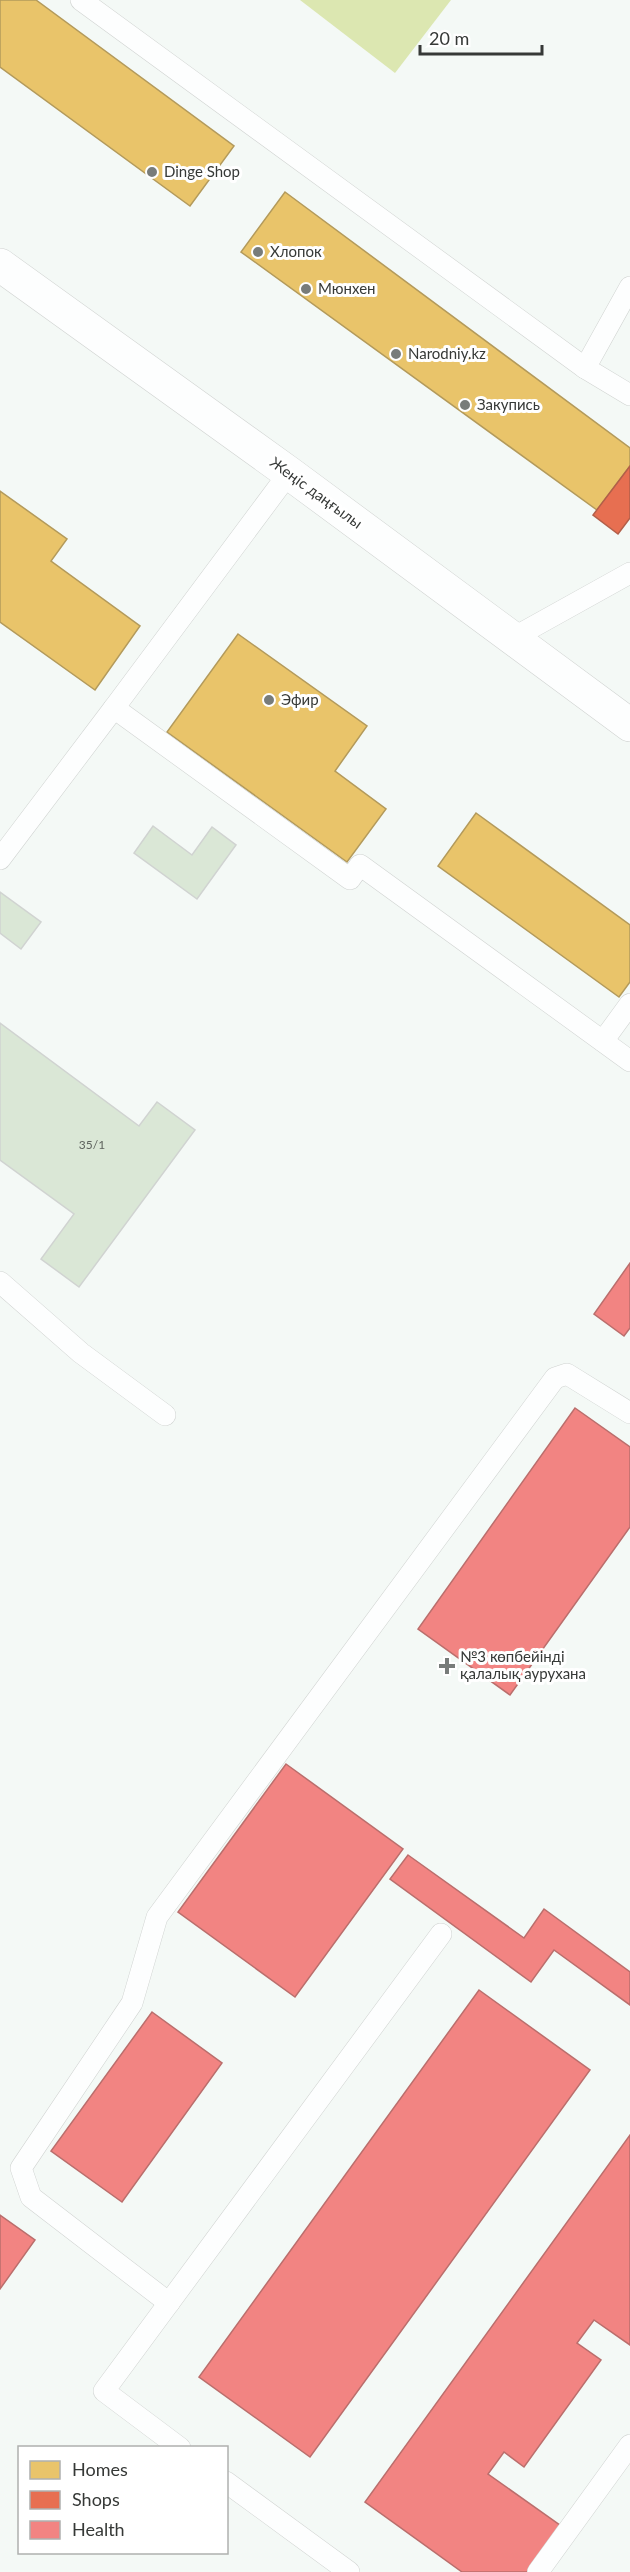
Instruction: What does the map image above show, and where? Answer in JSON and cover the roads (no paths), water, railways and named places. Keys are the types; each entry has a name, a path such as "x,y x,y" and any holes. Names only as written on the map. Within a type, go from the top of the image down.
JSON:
{"main road":[{"name":"Жеңіс даңғылы","path":"0,265 289,473 630,725"}],"lane":[{"path":"81,0 585,368 630,395"},
{"path":"585,368 630,287"},
{"path":"0,859 289,473"},
{"path":"513,638 630,573"},
{"path":"114,708 351,879 360,865 630,1061"},
{"path":"603,1041 630,1004"},
{"path":"0,1282 81,1353 165,1416"},
{"path":"169,2303 31,2197 21,2168 132,2003 157,1917 555,1378 567,1374 630,1413"},
{"path":"177,2446 104,2391 441,1934"},
{"path":"538,2572 630,2445"},
{"path":"228,2483 349,2572"}],"place":[{"name":"Dinge Shop","path":"152,172"},
{"name":"Хлопок","path":"258,252"},
{"name":"Мюнхен","path":"306,289"},
{"name":"Narodniy.kz","path":"396,354"},
{"name":"Закупись","path":"465,405"},
{"name":"Эфир","path":"269,700"},
{"name":"№3 көпбейінді қалалық аурухана","path":"447,1666"}]}
